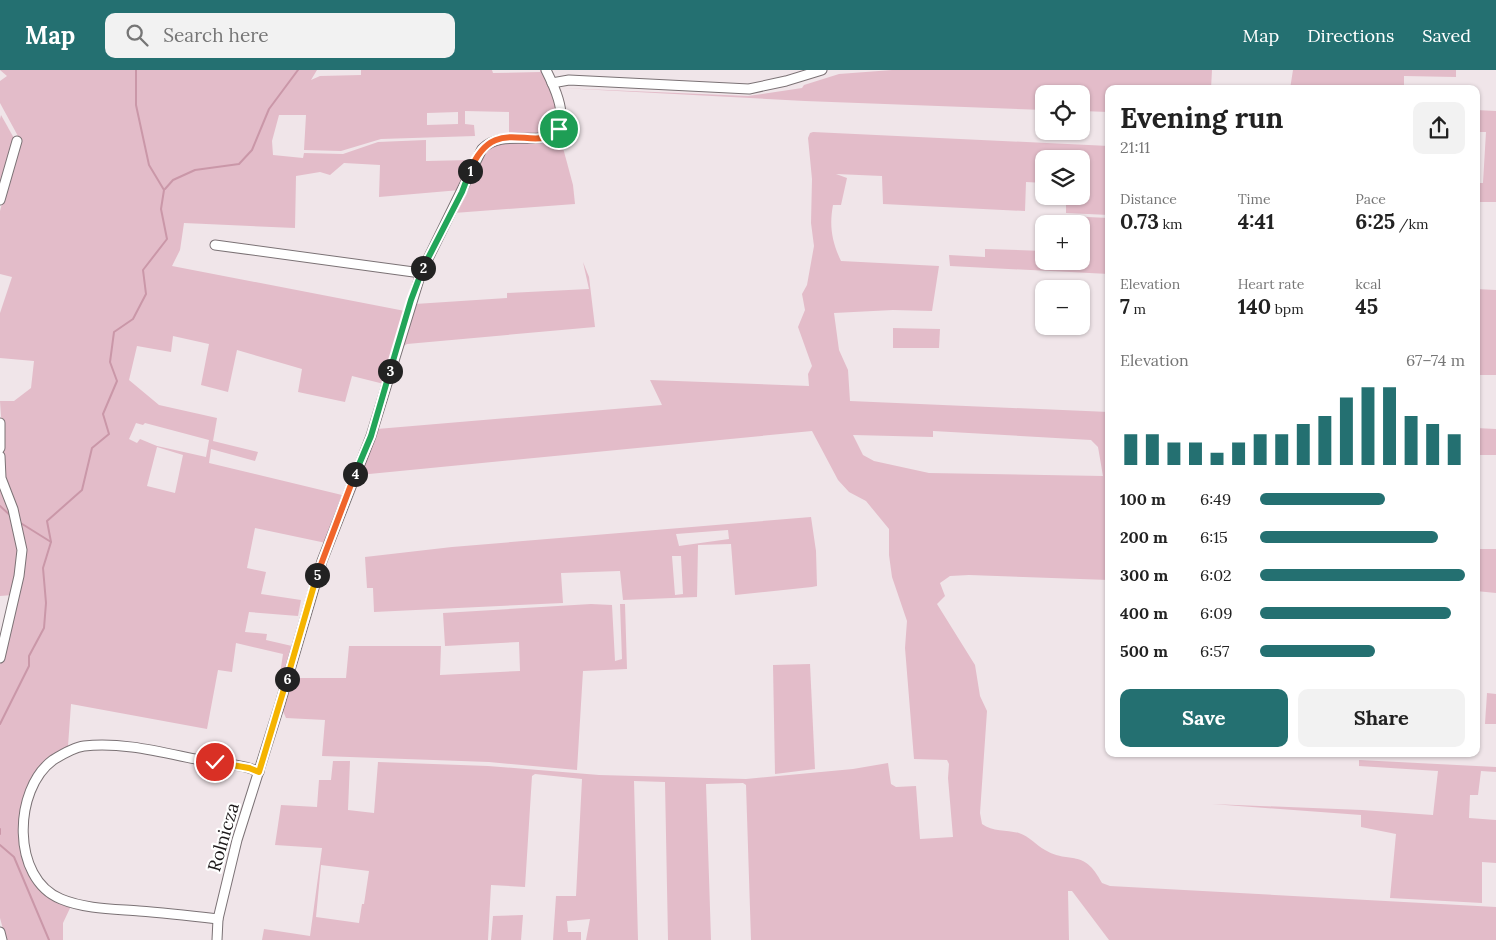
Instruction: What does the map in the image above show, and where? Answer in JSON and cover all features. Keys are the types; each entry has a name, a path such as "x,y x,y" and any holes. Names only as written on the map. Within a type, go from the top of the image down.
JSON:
{"street":[{"name":"Rolnicza","path":"217,940 218,919 237,840 319,568 371,436 421,273 482,149 498,139 548,136 559,129 561,118 552,83 546,70"},
{"path":"552,83 569,80 749,88 786,82 822,70"},
{"path":"0,200 16,141"},
{"path":"215,244 421,273"},
{"path":"0,423 0,448"},
{"path":"0,456 1,478 18,526 22,550 19,576 0,658"},
{"path":"218,919 96,907 59,899 45,888 34,875 24,853 22,835 27,801 39,777 53,760 83,746 120,746 259,772"},
{"path":"0,932 2,940"}],"shaded area":[{"path":"0,70 317,70 311,80 320,76 361,75 361,70 492,70 493,73 540,72 540,70 543,70 558,111 556,125 546,134 509,136 509,112 465,111 465,124 474,125 475,136 381,139 341,151 304,150 306,115 279,115 272,141 273,155 303,158 304,153 343,154 378,142 426,140 426,161 471,160 460,190 379,197 380,165 344,163 330,175 320,172 296,176 295,228 184,223 180,250 172,266 405,311 384,384 352,376 345,402 298,392 302,369 237,350 228,392 201,385 209,344 173,336 171,352 137,346 129,380 159,405 217,418 213,441 258,452 255,461 211,449 209,463 342,495 326,543 255,528 247,568 266,572 261,594 301,600 298,616 249,612 245,632 267,634 266,640 292,646 284,677 280,674 283,654 236,643 232,672 218,670 207,729 71,704 68,746 48,758 33,777 24,797 20,820 20,842 25,864 35,883 50,897 71,906 63,923 63,940 6,940 0,918 0,664 13,595 0,596 0,430 2,430 0,401 14,401 31,388 34,361 0,358 0,313 12,277 0,274 0,211 19,138 0,103 0,81 7,76","holes":["458,112 458,124 427,125 427,113","136,423 143,425 145,423 209,440 206,457 157,446 140,439 137,443 129,439","157,447 183,455 175,493 147,486"]},
{"path":"892,70 1212,70 1211,85 1105,85 1105,112 1090,111 1090,85 1035,85 1035,110 805,101 561,88 748,96 802,88 804,85 839,74"},
{"path":"1293,70 1456,70 1456,77 1404,76 1404,85 1291,85"},
{"path":"1480,110 1496,111 1496,202 1480,202 1480,183 1483,183 1486,132 1480,132"},
{"path":"1,115 15,140 0,195 0,119"},
{"path":"813,132 1105,146 1105,215 1066,213 1066,205 1090,205 1090,150 1035,150 1035,182 1026,182 1025,211 883,204 882,176 836,174 847,178 841,205 833,205 831,220 833,240 841,261 939,266 932,311 893,310 834,313 839,350 848,370 850,401 1105,412 1105,580 969,575 950,576 940,583 945,596 937,604 975,665 980,696 987,711 980,813 982,824 995,830 1019,833 1054,854 1082,861 1089,865 1102,883 1110,886 1496,907 1496,940 1109,940 1072,891 1068,891 1069,940 751,940 746,785 743,783 706,784 711,940 668,940 665,782 634,781 638,940 586,940 590,919 567,921 568,932 581,932 581,940 553,940 556,896 576,896 582,779 535,774 532,776 525,887 491,885 488,940 262,940 264,929 310,936 322,848 275,845 281,805 317,807 319,780 331,780 333,761 350,761 348,810 374,813 378,762 488,766 599,775 746,779 853,769 888,763 891,784 896,787 916,786 920,839 953,837 948,778 949,764 947,760 914,759 905,648 907,621 892,577 889,555 889,529 866,501 849,492 838,480 812,431 359,475 382,405 385,405 377,429 662,405 650,380 809,386 808,374 812,366 798,327 805,310 802,294 807,285 814,246 811,223 812,179 808,138 810,133","holes":["933,431 1091,440 1098,447 1103,476 929,473 874,461 863,455 853,435 933,437","321,865 369,871 364,904 362,904 359,923 316,917"]},
{"path":"559,133 573,185 575,204 454,213 481,154 497,143"},
{"path":"1090,217 1105,218 1105,274 950,266 949,255 985,257 985,249 1035,251 1035,270 1090,270"},
{"path":"583,262 589,277 595,327 407,344 402,347 415,304 507,298 507,293 589,289"},
{"path":"1480,289 1496,290 1496,375 1480,375"},
{"path":"893,328 940,329 939,348 893,348"},
{"path":"1480,428 1496,429 1496,455 1480,455"},
{"path":"811,517 816,551 817,586 735,595 731,544 698,545 697,597 623,600 620,571 561,573 563,603 374,612 373,588 367,588 365,557 452,547","holes":["728,530 729,539 679,546 676,534","672,556 681,556 683,594 675,595"]},
{"path":"1480,549 1496,549 1496,593 1480,591"},
{"path":"591,604 612,605 615,661 622,659 620,604 625,604 627,669 583,671 577,770 489,762 322,756 325,720 286,718 281,707 291,678 346,678 349,646 441,646 440,675 520,671 519,642 445,646 443,613"},
{"path":"810,664 815,769 775,774 773,665"},
{"path":"1487,693 1496,694 1496,724 1485,724"},
{"path":"1359,760 1496,767 1496,772 1481,771 1478,795 1470,795 1469,818 1496,820 1496,863 1482,862 1482,903 1390,898 1396,834 1361,827 1361,815 1212,804 1433,815 1438,771 1359,766"},
{"path":"523,915 521,940 491,940 493,916"}],"waterway":[{"path":"0,724 29,666 29,656 44,628 46,603 43,568 51,542 47,521 82,490 92,448 109,434 103,414 117,381 110,362 114,332 133,319 146,294 143,270 167,239 161,209 164,190 149,165 136,105 136,70"},
{"path":"165,189 173,180 195,170 239,164 252,150 269,109 298,70"},
{"path":"0,506 11,516"},
{"path":"19,522 51,542"},
{"path":"0,829 0,834"},
{"path":"0,845 14,857 49,940"}],"route":[{"path":"215,762 254,769 259,772 317,575 346,496 371,436 411,300 421,273 462,192 474,160 479,152 492,141 548,136 559,129"}]}
